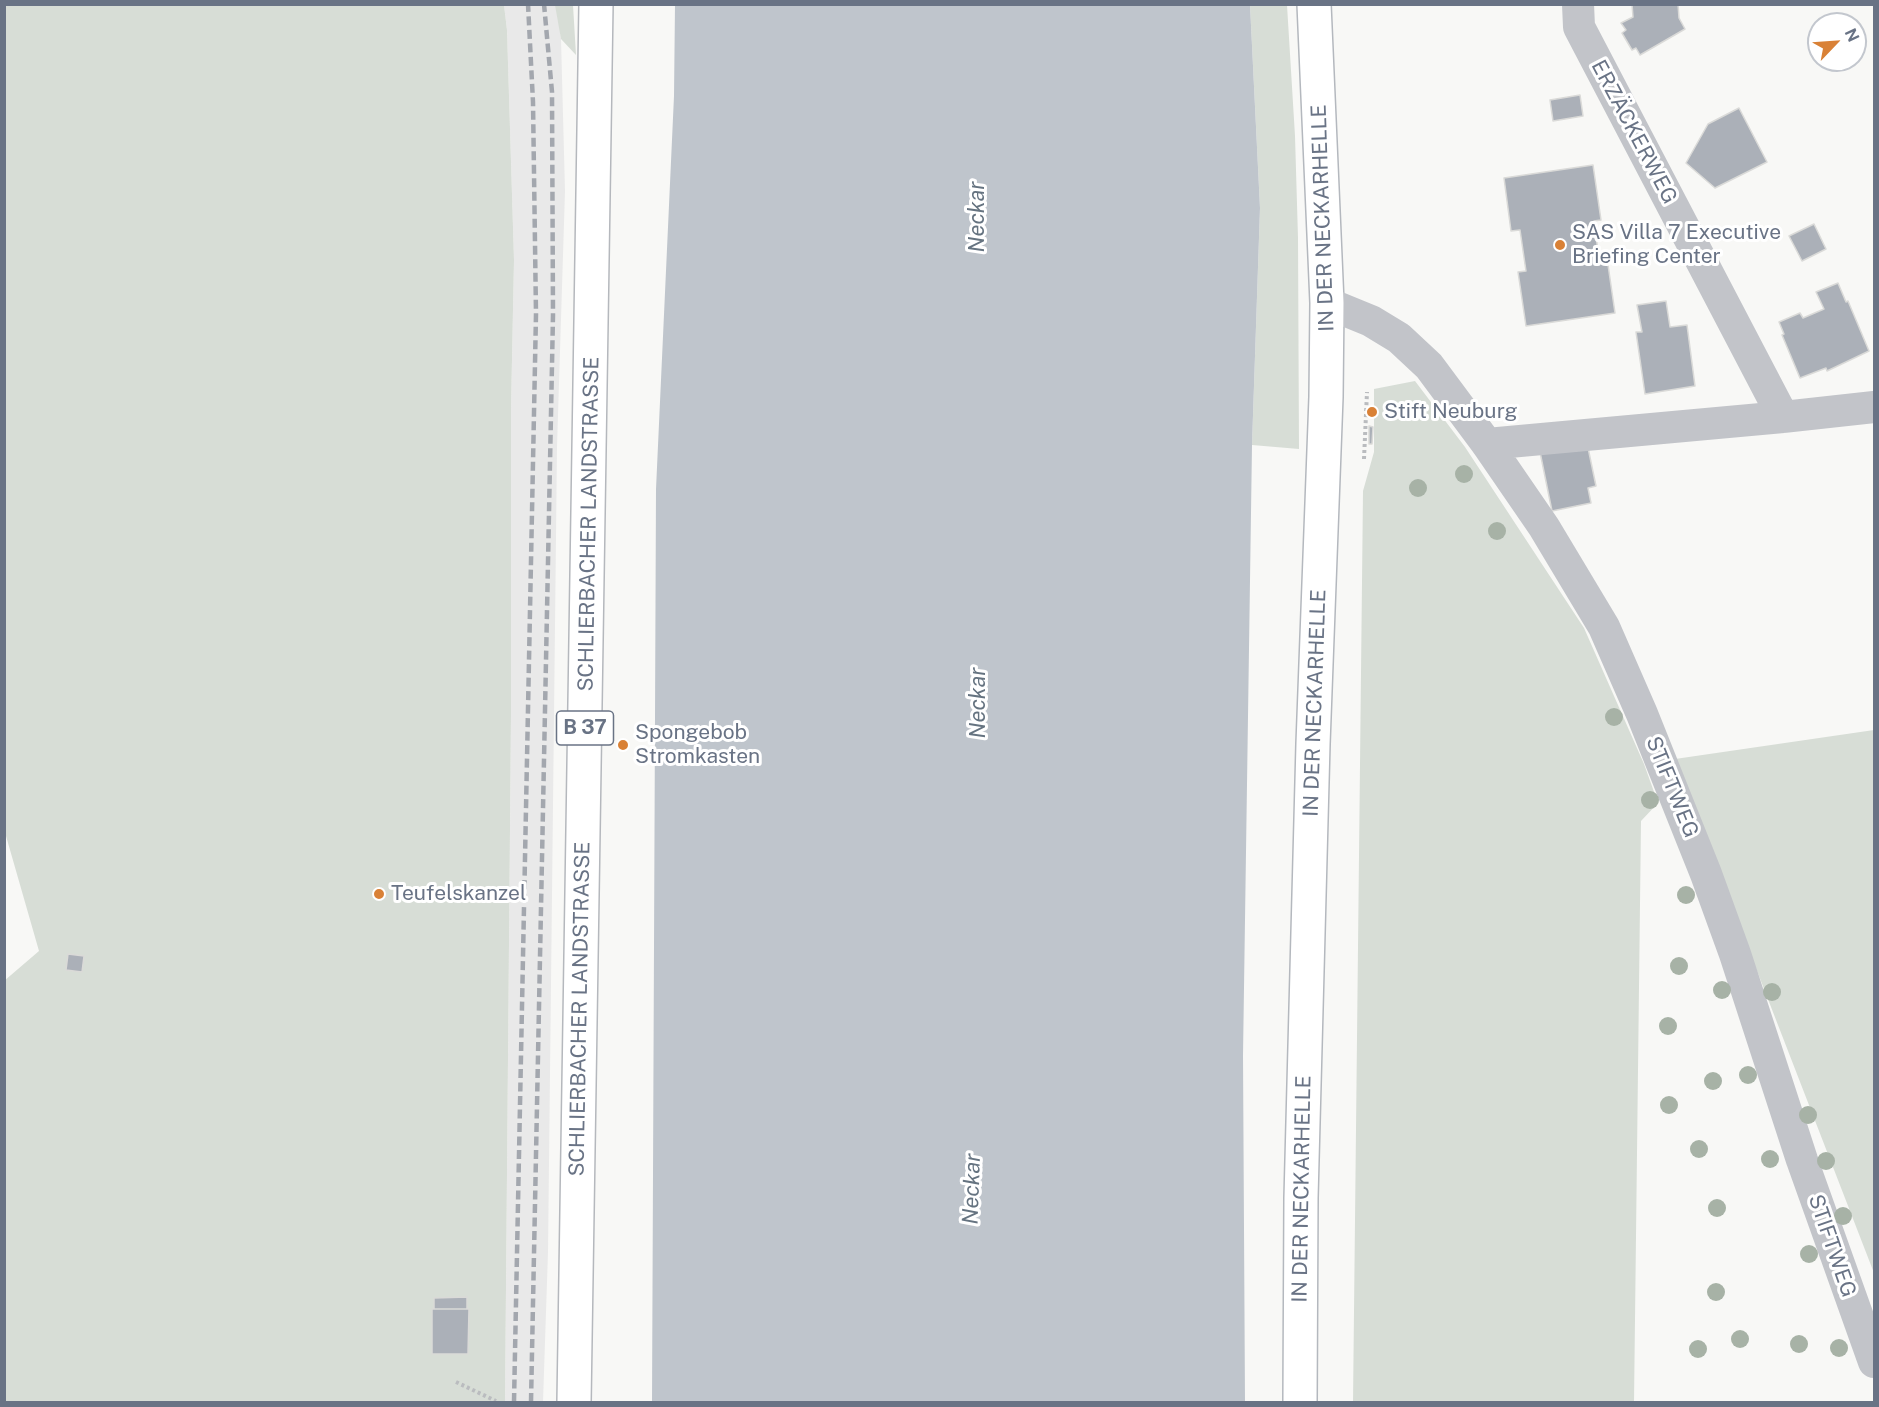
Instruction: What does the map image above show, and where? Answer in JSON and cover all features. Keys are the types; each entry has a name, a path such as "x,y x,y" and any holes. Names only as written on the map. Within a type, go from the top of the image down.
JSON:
{"main road":[{"name":"SCHLIERBACHER LANDSTRASSE","path":"574,1402 596,4"},
{"name":"IN DER NECKARHELLE","path":"1300,1402 1301,1198 1313,744 1326,422 1327,303 1314,4"}],"street":[{"name":"ERZÄCKERWEG","path":"1578,4 1579,27 1783,417"},
{"name":"STIFTWEG","path":"1327,303 1371,321 1399,338 1429,366 1487,444 1544,527 1604,627 1642,714 1706,874 1735,954 1802,1160 1875,1362"},
{"path":"1487,444 1875,407"}],"path":[{"path":"1364,459 1367,392"},
{"path":"456,1382 496,1401"}],"shaded area":[{"path":"5,5 504,5 507,30 514,260 511,409 511,714 505,1402 5,1402 4,981 39,951 4,829"},
{"path":"504,5 558,5 561,39 565,191 557,447 548,1252 543,1402 505,1402 511,714 511,409 514,260 507,30"},
{"path":"555,5 573,5 576,55 561,39"},
{"path":"1250,5 1287,5 1295,136 1298,238 1299,449 1252,445 1260,208"},
{"path":"1415,381 1465,447 1584,628 1644,764 1658,803 1641,821 1634,1402 1353,1402 1363,491 1374,452 1374,389"},
{"path":"1874,730 1874,1273 1675,759"}],"water":[{"name":"Neckar","path":"675,5 1250,5 1260,208 1252,445 1243,1055 1245,1402 652,1402 656,489 674,96"}],"building":[{"path":"1632,4 1678,4 1679,18 1685,29 1640,55 1636,48 1632,50 1622,33 1626,30 1621,23 1633,17"},
{"path":"1580,95 1583,116 1553,121 1550,100"},
{"path":"1739,108 1767,162 1715,188 1686,163 1708,124"},
{"name":"SAS Villa 7 Executive Briefing Center","path":"1593,165 1601,220 1594,221 1599,259 1607,258 1615,313 1526,326 1518,272 1526,271 1520,230 1511,231 1504,178"},
{"path":"1814,224 1826,249 1802,261 1789,236"},
{"path":"1838,283 1869,351 1827,371 1826,368 1800,378 1779,322 1800,313 1803,318 1824,309 1816,292"},
{"path":"1666,301 1670,327 1687,325 1695,386 1645,394 1636,332 1642,332 1637,305"},
{"path":"1369,426 1373,427 1372,444 1369,444"},
{"path":"1587,443 1596,486 1588,488 1591,503 1552,511 1540,452"},
{"path":"68,954 84,956 82,972 66,970"},
{"path":"467,1297 467,1309 434,1309 434,1298"},
{"path":"432,1309 469,1309 468,1354 432,1354"}],"railway":[{"path":"514,1402 536,314 533,102 528,4"},
{"path":"531,1402 553,315 552,92 544,4"}],"place":[{"name":"SAS Villa 7 Executive Briefing Center","path":"1560,245"},
{"name":"Stift Neuburg","path":"1372,412"},
{"name":"Spongebob Stromkasten","path":"623,745"},
{"name":"Teufelskanzel","path":"379,894"}]}
